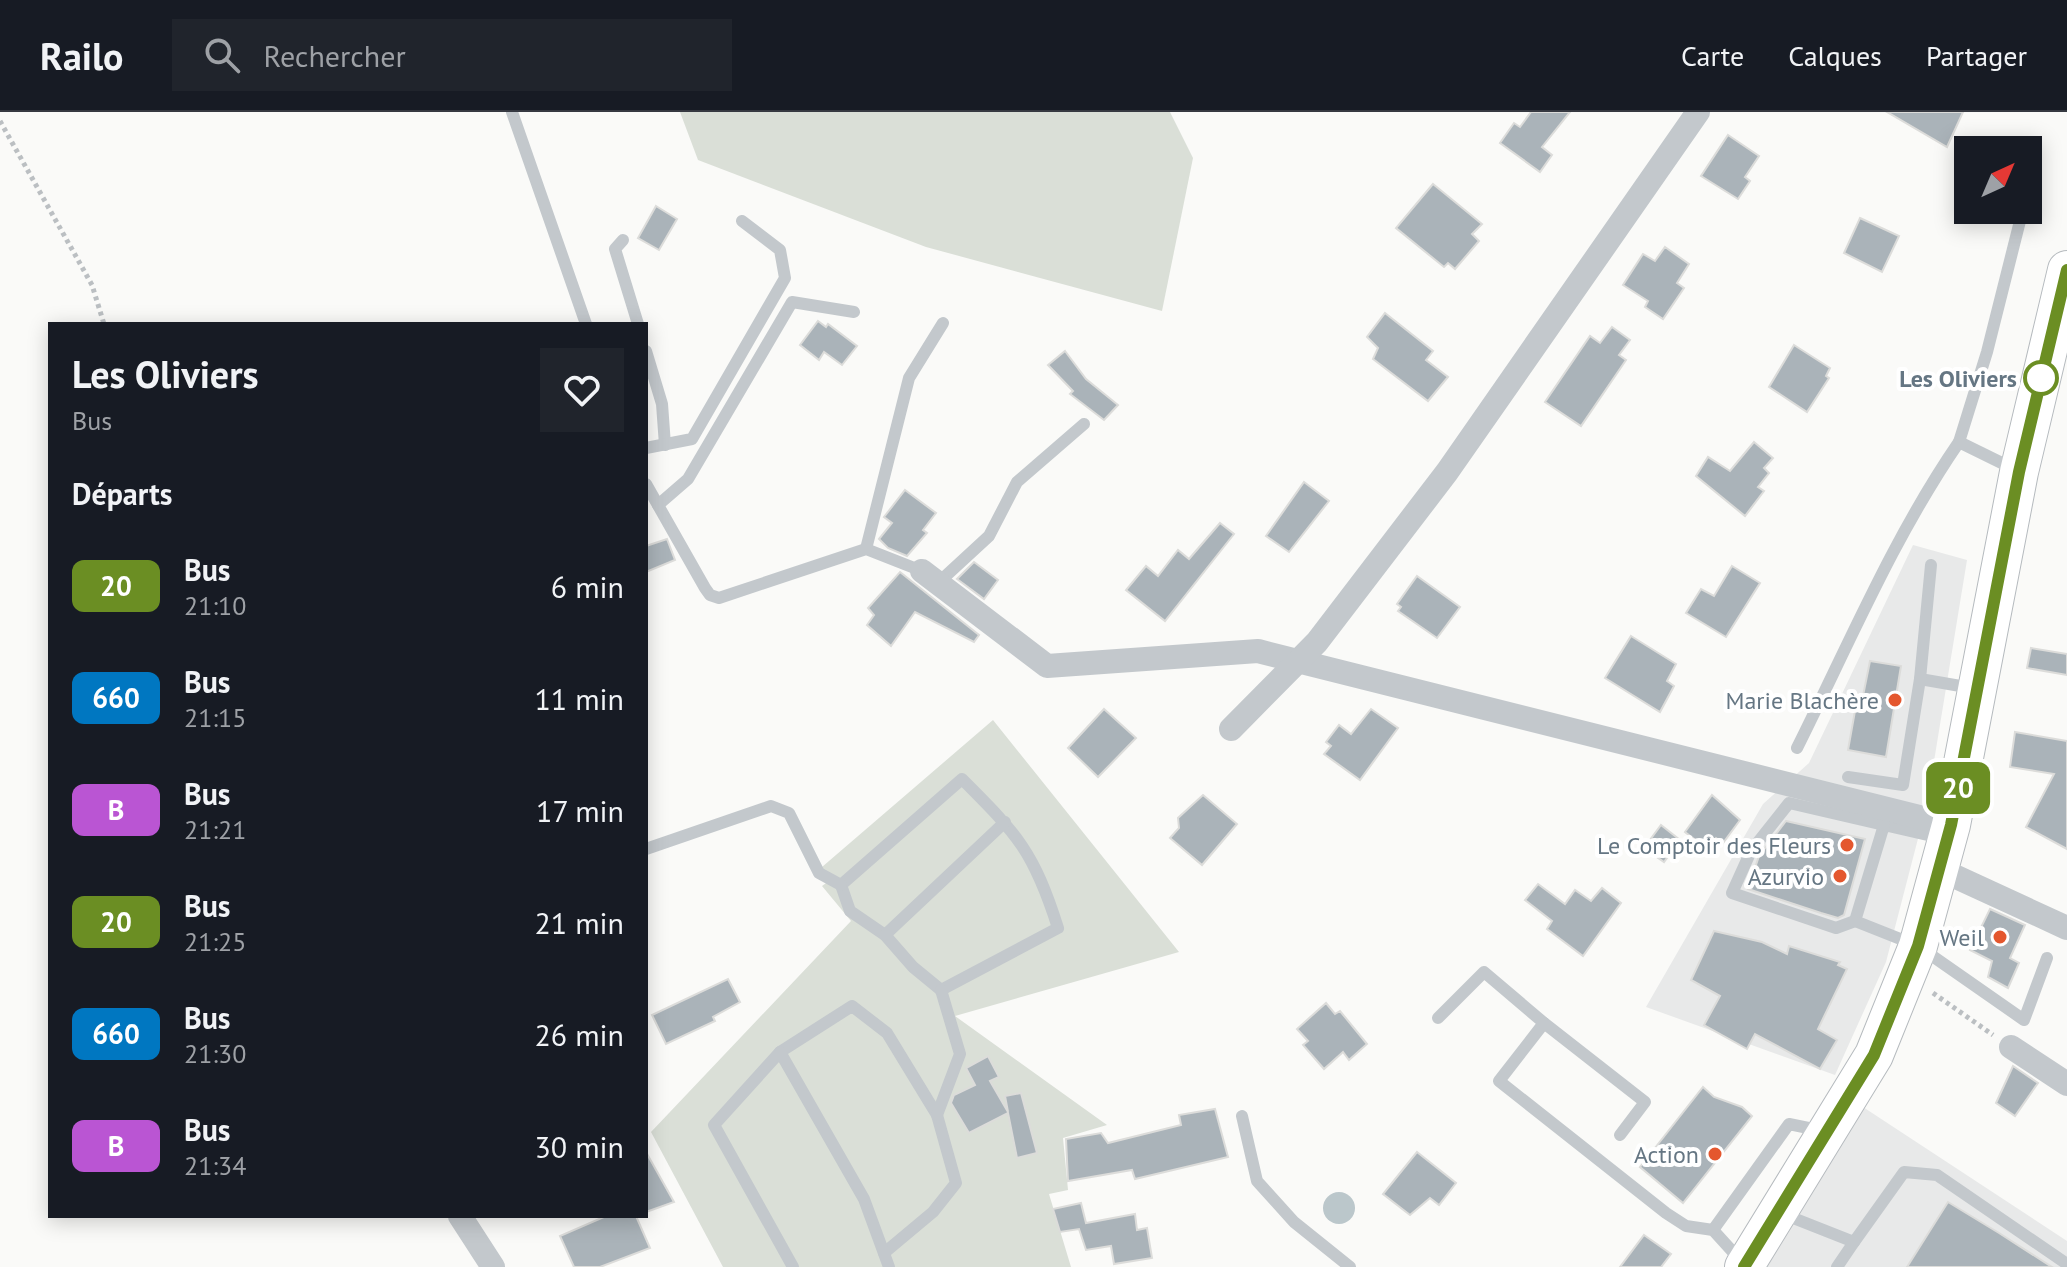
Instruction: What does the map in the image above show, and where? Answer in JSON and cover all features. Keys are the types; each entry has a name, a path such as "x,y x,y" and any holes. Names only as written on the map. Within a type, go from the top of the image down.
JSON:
{"main road":[{"path":"1745,1267 1874,1055 1912,962 1947,845 2019,472 2067,270"}],"street":[{"path":"1231,729 1317,642 1447,472 1698,112"},
{"path":"930,577 1047,666 1258,651 1298,660 1947,845 2067,928"},
{"path":"2011,1047 2067,1084"},
{"path":"461,1218 493,1267"}],"lane":[{"path":"512,112 585,322"},
{"path":"648,448 692,439 785,278 780,250 742,221"},
{"path":"1797,748 1847,638 1925,491 1959,442 1987,352 2019,224"},
{"path":"623,240 615,249 637,322"},
{"path":"658,505 688,479 792,302 854,312"},
{"path":"866,549 909,378 943,323"},
{"path":"648,358 662,404 665,445"},
{"path":"648,488 705,588 710,595 719,598 866,549 930,577 989,536 1017,482 1084,424"},
{"path":"1959,442 2019,472"},
{"path":"1848,777 1903,785 1920,679 1931,565"},
{"path":"1920,679 1976,688"},
{"path":"841,885 962,779 1005,822 1025,846 1041,876 1058,928 941,990"},
{"path":"1855,921 1836,928 1732,893 1751,851 1789,803 1884,825 1947,845"},
{"path":"648,848 771,806 789,813 819,873 841,885 850,911 885,935 913,967 941,990 960,1054 937,1115"},
{"path":"885,935 1005,822"},
{"path":"1855,921 1884,825"},
{"path":"1855,921 1912,962 2024,1020 2047,958"},
{"path":"1438,1018 1484,972 1645,1102 1620,1135"},
{"path":"793,1267 714,1125 780,1052 852,1006 887,1033 937,1115 956,1183 933,1212 884,1253"},
{"path":"1544,1023 1499,1081 1666,1213 1686,1226 1713,1230 1745,1267"},
{"path":"780,1052 864,1199 889,1267"},
{"path":"1242,1116 1257,1181 1294,1222 1350,1267"},
{"path":"1713,1230 1789,1124 1829,1132"},
{"path":"1837,1267 1904,1172 1937,1175 2067,1264"},
{"path":"1779,1212 1854,1242"}],"path":[{"path":"0,121 92,285 103,322"},
{"path":"1912,962 2011,1047"}],"shaded area":[{"path":"680,112 1170,112 1193,158 1162,311 926,247 698,160"},
{"path":"1913,545 1967,560 1927,804 1886,962 1835,1075 1646,1007 1763,804 1809,763"},
{"path":"993,720 1179,952 955,1016 1107,1125 1063,1138 1068,1190 1049,1194 1071,1267 723,1267 651,1132 851,921 822,886 829,881 822,867"},
{"path":"1863,1107 2067,1241 2067,1267 1767,1267"},
{"path":"1339,1192 1350,1197 1355,1208 1350,1219 1339,1224 1328,1219 1323,1208 1328,1197"}],"building":[{"path":"1531,112 1570,112 1542,147 1552,155 1540,172 1500,143 1514,123 1520,127"},
{"path":"1887,112 1963,112 1947,147"},
{"path":"1728,135 1759,156 1745,177 1750,181 1738,199 1701,176"},
{"path":"1433,184 1482,224 1472,234 1479,241 1455,269 1448,263 1444,267 1396,228"},
{"path":"656,206 677,219 659,250 638,238"},
{"path":"1860,218 1899,236 1882,272 1844,253"},
{"path":"1665,247 1689,264 1677,283 1684,288 1663,319 1645,307 1648,301 1623,285 1643,254 1655,261"},
{"path":"1385,313 1433,351 1426,360 1448,377 1428,401 1373,359 1378,348 1367,337"},
{"path":"818,321 826,327 828,324 857,346 842,365 824,352 819,360 800,345"},
{"path":"1612,327 1630,340 1619,355 1626,360 1581,426 1545,402 1590,336 1600,343"},
{"path":"1794,345 1830,368 1826,376 1829,378 1807,412 1769,387"},
{"path":"1065,351 1086,379 1118,405 1104,420 1070,394 1073,391 1048,365"},
{"path":"1754,442 1773,458 1764,468 1769,473 1758,487 1764,491 1745,516 1696,476 1708,457 1730,471"},
{"path":"1304,482 1329,501 1289,552 1266,536"},
{"path":"905,490 936,513 923,530 927,533 907,556 888,548 879,539 892,523 884,517"},
{"path":"1220,523 1234,534 1165,621 1126,590 1146,566 1158,576 1178,550 1189,559"},
{"path":"667,539 675,560 648,571 648,545"},
{"path":"974,562 998,580 984,599 957,579"},
{"path":"1732,566 1760,583 1726,637 1686,613 1701,589 1714,596"},
{"path":"900,572 979,635 974,642 915,612 891,646 867,625 874,615 868,608"},
{"path":"1417,576 1460,607 1437,638 1398,611 1401,607 1397,604"},
{"path":"1631,636 1676,664 1667,681 1674,686 1660,712 1605,678"},
{"path":"2031,648 2067,654 2067,675 2027,668"},
{"path":"1870,661 1901,666 1886,757 1848,750 1858,694 1863,696"},
{"path":"1104,709 1136,738 1098,777 1068,748"},
{"path":"1371,709 1398,728 1360,780 1324,754 1331,746 1326,742 1339,725 1351,734"},
{"path":"2015,732 2067,741 2067,849 2026,827 2054,774 2010,767"},
{"path":"1203,795 1237,824 1202,865 1170,838 1179,828 1178,818"},
{"path":"1712,795 1740,820 1723,843 1716,838 1707,849 1685,832"},
{"path":"1786,821 1865,839 1844,915 1838,918 1748,889 1759,856"},
{"path":"1661,825 1680,840 1664,862 1644,848"},
{"path":"1538,884 1565,904 1575,890 1591,901 1602,888 1621,903 1583,956 1547,929 1552,921 1525,900"},
{"path":"1990,909 2025,925 2010,958 2019,963 2008,988 1988,977 1992,961 1970,950"},
{"path":"1714,931 1762,942 1787,954 1789,946 1840,962 1838,965 1847,969 1818,1029 1837,1040 1820,1069 1755,1034 1747,1049 1704,1025 1720,996 1691,980"},
{"path":"728,979 740,1002 713,1017 715,1021 666,1044 652,1015"},
{"path":"1326,1003 1335,1014 1340,1011 1367,1044 1349,1060 1343,1052 1324,1069 1303,1045 1308,1041 1297,1029"},
{"path":"988,1056 999,1077 990,1081 1008,1112 1005,1096 1021,1093 1037,1153 1017,1158 1008,1113 969,1133 951,1103 954,1095 975,1085 966,1068"},
{"path":"2013,1066 2038,1083 2015,1116 1996,1103"},
{"path":"1703,1087 1714,1097 1742,1107 1752,1116 1683,1203 1640,1167"},
{"path":"1215,1109 1228,1157 1135,1179 1132,1170 1068,1181 1066,1139 1101,1133 1108,1143 1181,1125 1179,1115"},
{"path":"1417,1152 1456,1183 1439,1205 1430,1198 1410,1215 1383,1194"},
{"path":"648,1156 674,1202 648,1211"},
{"path":"1948,1202 1999,1233 2052,1267 1907,1267"},
{"path":"1081,1203 1086,1223 1135,1214 1137,1230 1147,1228 1152,1258 1114,1264 1111,1246 1086,1250 1079,1229 1060,1232 1053,1209"},
{"path":"601,1218 637,1218 650,1248 600,1267 574,1267 560,1236"},
{"path":"1644,1235 1671,1254 1661,1267 1620,1267"}],"bus line":[{"name":"20","path":"1744,1267 1874,1055 1918,946 1951,825 2019,472 2067,270"}],"place":[{"name":"Les Oliviers","path":"2041,378"},
{"name":"Marie Blachère","path":"1895,700"},
{"name":"Le Comptoir des Fleurs","path":"1847,845"},
{"name":"Azurvio","path":"1840,876"},
{"name":"Weil","path":"2000,937"},
{"name":"Action","path":"1715,1154"}]}
